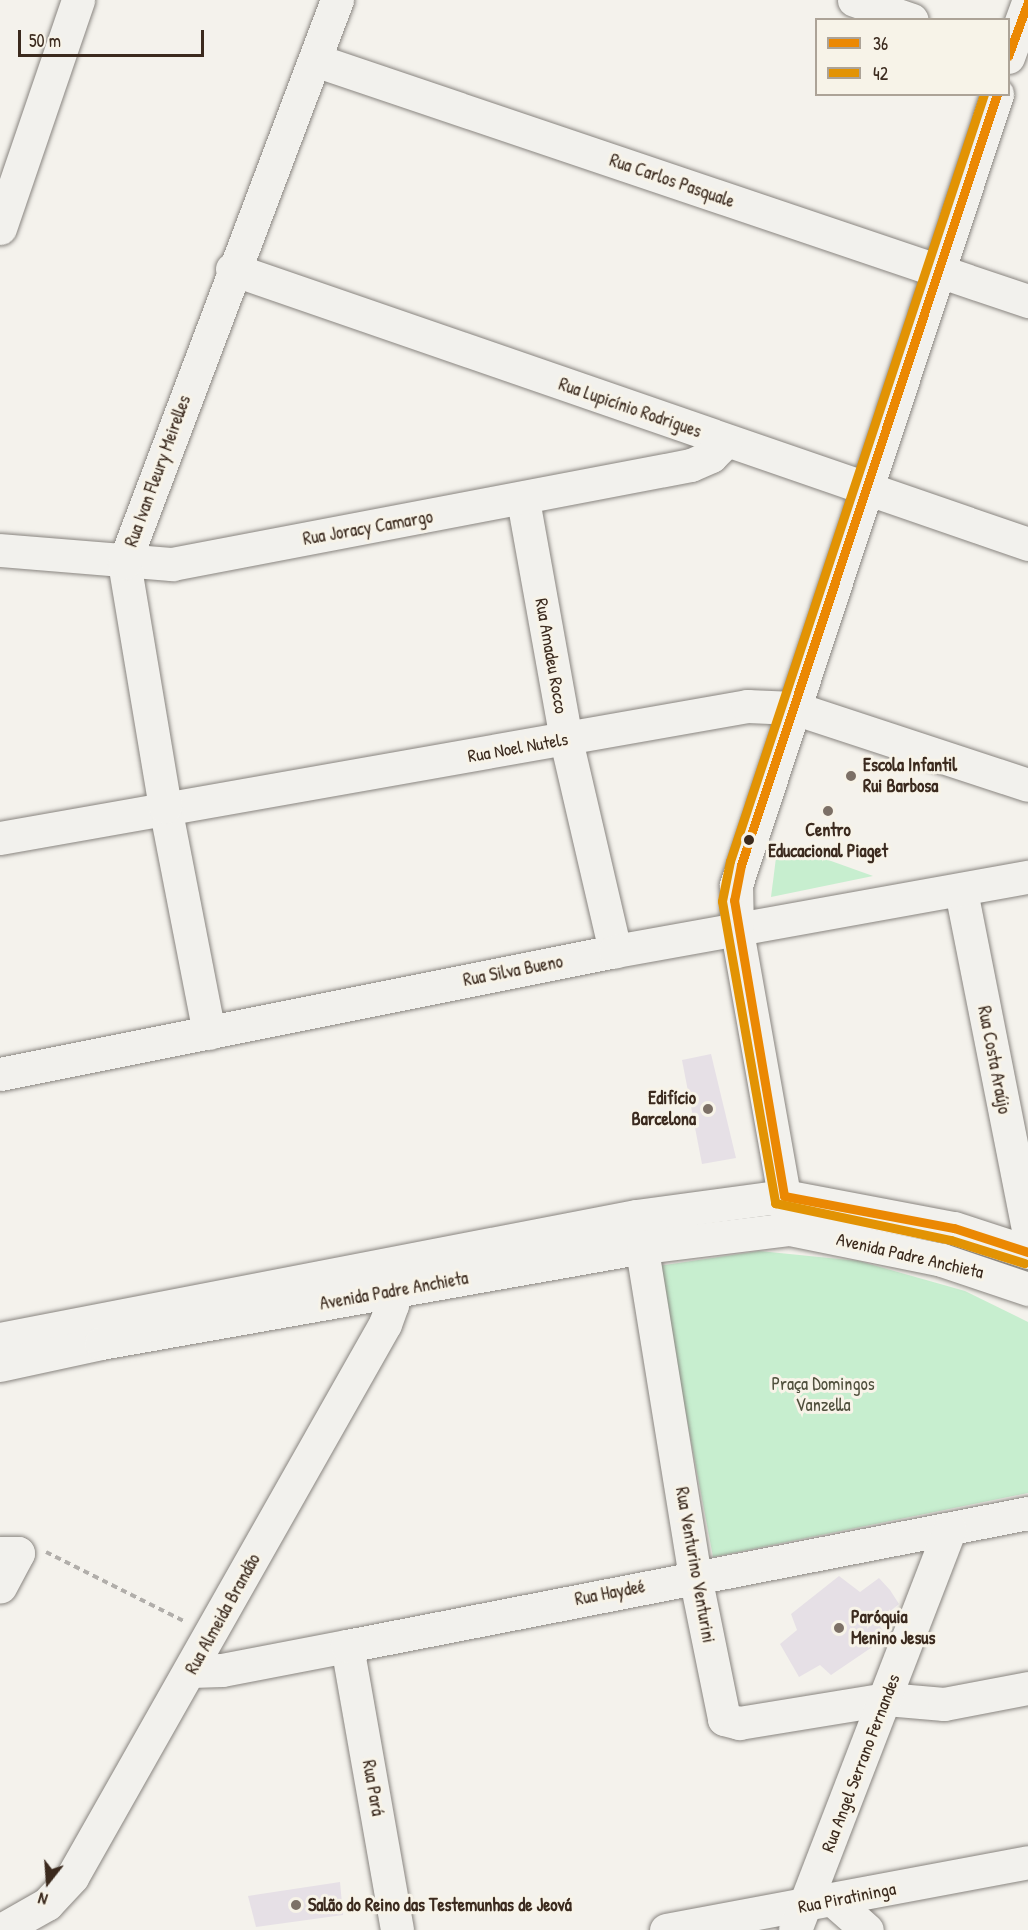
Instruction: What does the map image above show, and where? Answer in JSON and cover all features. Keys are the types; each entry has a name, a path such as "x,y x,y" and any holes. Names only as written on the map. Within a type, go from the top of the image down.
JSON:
{"street":[{"path":"3,212 78,0"},
{"name":"Rua Ivan Fleury Meirelles","path":"209,1033 165,807 124,563 232,269 337,0"},
{"path":"854,0 906,18"},
{"path":"1014,55 1028,2"},
{"name":"Rua Carlos Pasquale","path":"315,60 1028,301"},
{"path":"790,1230 737,931 736,885 996,96"},
{"name":"Rua Lupicínio Rodrigues","path":"232,269 1028,544"},
{"name":"Rua Joracy Camargo","path":"0,550 124,563 172,564 523,500 691,465 711,456 726,441"},
{"name":"Rua Amadeu Rocco","path":"523,500 566,740 615,951"},
{"name":"Rua Noel Nutels","path":"0,838 165,807 566,740 704,711 747,706 794,708 1028,785"},
{"name":"Rua Silva Bueno","path":"0,1074 615,951 961,891 1028,877"},
{"name":"Rua Costa Araújo","path":"961,891 1028,1230"},
{"name":"Avenida Padre Anchieta","path":"0,1365 393,1277 636,1216 783,1196 954,1228 1028,1252"},
{"name":"Rua Venturino Venturini","path":"636,1216 643,1247 695,1576 728,1723 886,1699"},
{"name":"Avenida Padre Anchieta","path":"0,1339 393,1277 790,1230 942,1260 1028,1289"},
{"name":"Rua Almeida Brandão","path":"1,1930 34,1914 65,1888 212,1635 385,1324 393,1277"},
{"name":"Rua Haydeé","path":"191,1671 222,1670 695,1576 1028,1513"},
{"name":"Rua Angel Serrano Fernandes","path":"811,1912 886,1699 950,1529"},
{"path":"0,1587 9,1553"},
{"name":"Rua Pará","path":"347,1646 398,1930"},
{"path":"886,1699 944,1704 1028,1689"},
{"name":"Rua Piratininga","path":"666,1930 811,1912 1028,1862"},
{"path":"811,1912 867,1930"}],"path":[{"path":"9,1553 47,1552 212,1635"}],"green space":[{"path":"778,842 873,876 771,897"},
{"name":"Praça Domingos Vanzella","path":"759,1251 859,1261 965,1291 1028,1322 1028,1493 713,1557 658,1266"}],"building":[{"name":"Edifício Barcelona","path":"711,1054 736,1158 702,1164 682,1060"},
{"name":"Paróquia Menino Jesus","path":"839,1576 860,1592 879,1578 890,1590 899,1604 877,1622 887,1637 831,1675 820,1665 799,1677 780,1644 797,1630 791,1614"},
{"name":"Salão do Reino das Testemunhas de Jeová","path":"340,1882 343,1915 256,1927 248,1896"}],"transit line":[{"name":"36","path":"1010,51 1028,2"},
{"name":"42","path":"983,96 730,861 722,901 775,1203 951,1240 1024,1263"},
{"name":"36","path":"996,96 741,865 734,900 784,1196 954,1228 1028,1252"}],"place":[{"name":"Escola Infantil Rui Barbosa","path":"851,776"},
{"name":"Centro Educacional Piaget","path":"828,811"},
{"name":"Edifício Barcelona","path":"708,1109"},
{"name":"Paróquia Menino Jesus","path":"839,1628"},
{"name":"Salão do Reino das Testemunhas de Jeová","path":"296,1905"}]}
